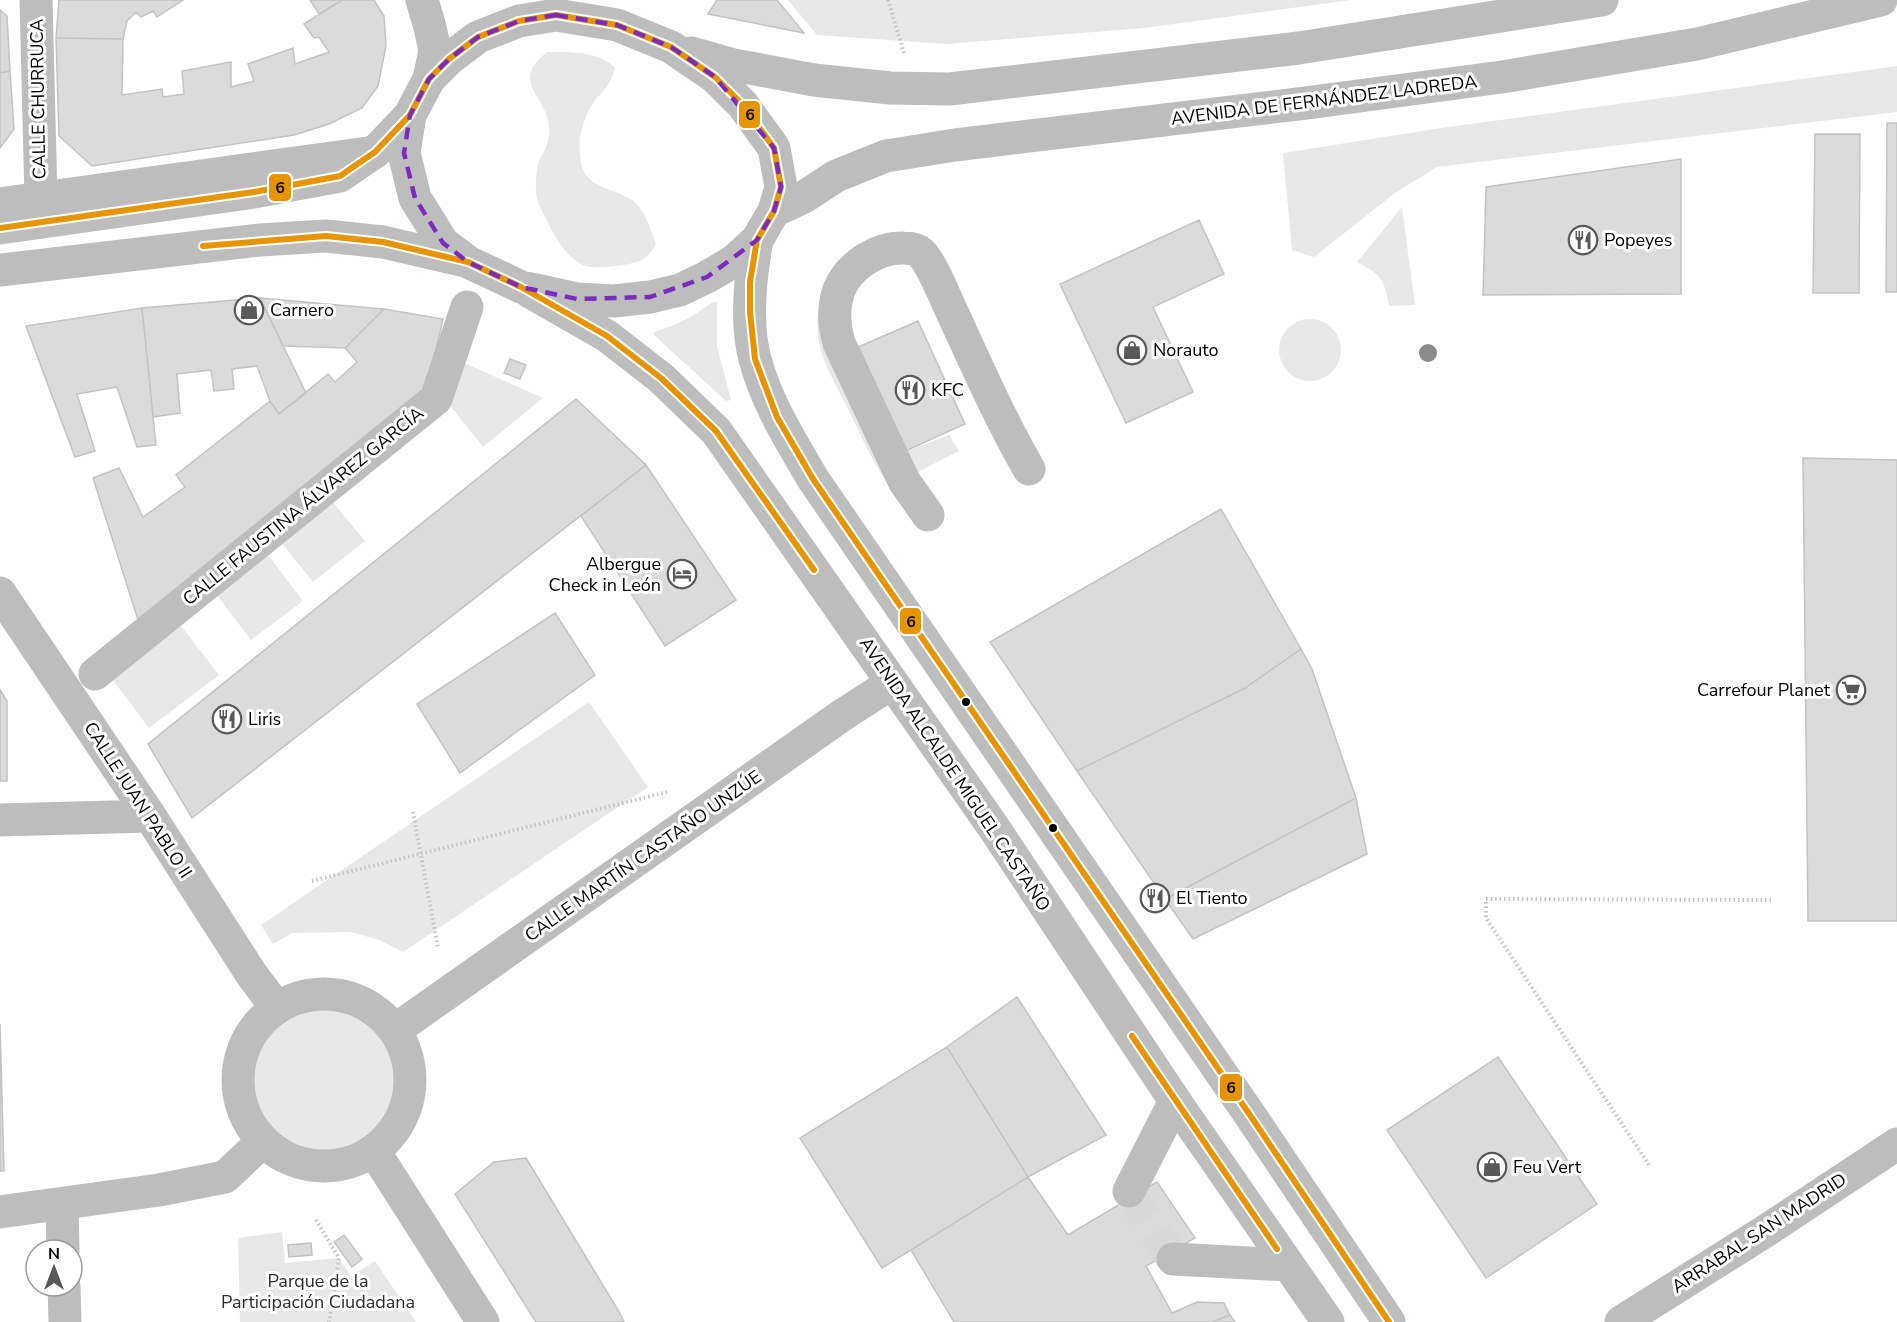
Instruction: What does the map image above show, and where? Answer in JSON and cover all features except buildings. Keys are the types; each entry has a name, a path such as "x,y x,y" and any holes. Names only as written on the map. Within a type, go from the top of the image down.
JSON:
{"main road":[{"name":"CALLE CHURRUCA","path":"36,0 41,199"},
{"path":"0,228 254,192 340,176 375,152 410,115 429,79 435,51 422,0"},
{"path":"553,0 671,47 734,65 814,80 890,88 950,89 1299,48 1602,0"},
{"name":"AVENIDA DE FERNÁNDEZ LADREDA","path":"774,211 804,197 836,176 886,156 955,145 1513,75 1697,44 1881,0"},
{"path":"429,79 449,59 478,37 519,21 556,15 617,25"},
{"path":"0,270 260,240 326,236 383,242 468,262 520,286 577,299 614,301 650,297 680,290 734,261 757,240 774,211 781,187 774,147 743,105 715,77 671,47"},
{"path":"410,115 404,153 415,198 443,243 468,262"},
{"path":"0,204 375,152"},
{"path":"757,240 750,282 754,359 777,417 801,458 918,633 1252,1118 1389,1322"},
{"path":"928,515 904,481 839,343 835,329 836,300 840,287 856,267 873,255 887,249 901,248 912,248 921,252 939,285 1012,440 1029,470"},
{"name":"AVENIDA ALCALDE MIGUEL CASTAÑO","path":"520,286 607,336 661,378 716,431 992,825 1175,1101 1328,1322"},
{"name":"CALLE FAUSTINA ÁLVAREZ GARCÍA","path":"94,674 436,399 467,307"},
{"name":"CALLE JUAN PABLO II","path":"0,593 150,816 252,975 276,1007"},
{"name":"CALLE MARTÍN CASTAÑO UNZÚE","path":"395,1030 841,716 892,683"},
{"path":"0,820 150,816"},
{"path":"318,993 340,994 362,1001 380,1013 395,1030 406,1050 411,1072 410,1095 397,1126 374,1151 352,1162 328,1166 304,1164 282,1156 262,1142 247,1121 238,1097 237,1071 243,1047 257,1024 276,1007 296,997 318,993"},
{"path":"1129,1191 1175,1101"},
{"path":"0,1212 159,1190 225,1177 262,1142"},
{"name":"ARRABAL SAN MADRID","path":"1621,1322 1764,1232 1897,1144"},
{"path":"374,1151 483,1322"},
{"path":"62,1204 63,1238"},
{"path":"1173,1259 1288,1265"},
{"path":"64,1298 65,1322"}],"path":[{"path":"888,0 904,53"},
{"path":"312,881 667,792"},
{"path":"414,812 438,948"},
{"path":"1649,1165 1486,918 1486,899 1773,900"},
{"path":"316,1220 339,1258 329,1322"}],"highlighted area":[{"path":"556,15 617,25 671,47 715,77 774,148 781,187 774,211 757,240 707,277 650,297 577,299 521,287 468,262 443,243 415,198 404,153 410,115 429,79 449,59 478,37 519,21"}],"green space":[{"path":"788,0 1351,0 1144,28 946,44 817,35"},
{"path":"547,52 593,55 609,62 615,68 610,82 593,103 586,117 580,137 580,155 582,166 591,181 632,200 644,214 656,244 648,255 639,261 603,267 583,265 570,256 559,243 539,205 536,191 537,170 549,132 548,120 531,82 531,73 536,63"},
{"path":"1897,66 1897,112 1437,167 1395,193 1314,257 1292,250 1283,153 1441,128"},
{"path":"1402,207 1415,305 1389,306 1380,278 1357,262"},
{"path":"826,279 891,488 869,452 825,363 817,322 821,292"},
{"path":"712,302 717,302 717,346 731,400 726,401 654,335 654,332 684,320"},
{"path":"1304,319 1316,319 1332,328 1339,338 1341,350 1339,362 1332,372 1316,381 1304,381 1293,376 1284,367 1279,356 1279,344 1284,333 1293,324"},
{"path":"460,361 543,398 483,447 451,407"},
{"path":"949,435 959,451 918,472 901,453"},
{"path":"331,500 365,541 313,582 280,541"},
{"path":"268,555 303,601 251,640 216,594"},
{"path":"179,623 219,675 149,728 109,675"},
{"path":"589,702 648,787 403,952 379,940 351,932 292,933 273,944 261,925"},
{"path":"324,1009 351,1015 374,1030 389,1053 395,1080 389,1107 374,1130 351,1145 324,1151 297,1145 274,1130 259,1107 253,1080 259,1053 274,1030 297,1015"},
{"name":"Parque de la Participación Ciudadana","path":"282,1232 285,1263 339,1258 351,1276 375,1261 416,1322 240,1322 238,1238"}],"tunnel":[{"path":"1129,1191 1173,1259"}],"transit line":[{"name":"6","path":"0,228 254,192 340,176 375,152 410,115 429,79 449,59 478,37 519,21 556,15 617,25 671,47 715,77 743,105 774,148 781,187 774,211 757,240 750,282 750,312 755,359 777,417 813,479 1252,1118 1389,1322"},
{"name":"6","path":"203,246 326,236 383,242 468,262 521,287 607,336 661,378 716,431 814,570"},
{"name":"6","path":"1132,1036 1277,1249"}],"place":[{"name":"Popeyes","path":"1583,240"},
{"name":"Carnero","path":"249,310"},
{"name":"Norauto","path":"1132,350"},
{"name":"KFC","path":"910,390"},
{"name":"Albergue Check in León","path":"682,574"},
{"name":"Carrefour Planet","path":"1851,690"},
{"name":"Liris","path":"227,719"},
{"name":"El Tiento","path":"1155,898"},
{"name":"Feu Vert","path":"1492,1167"}]}
